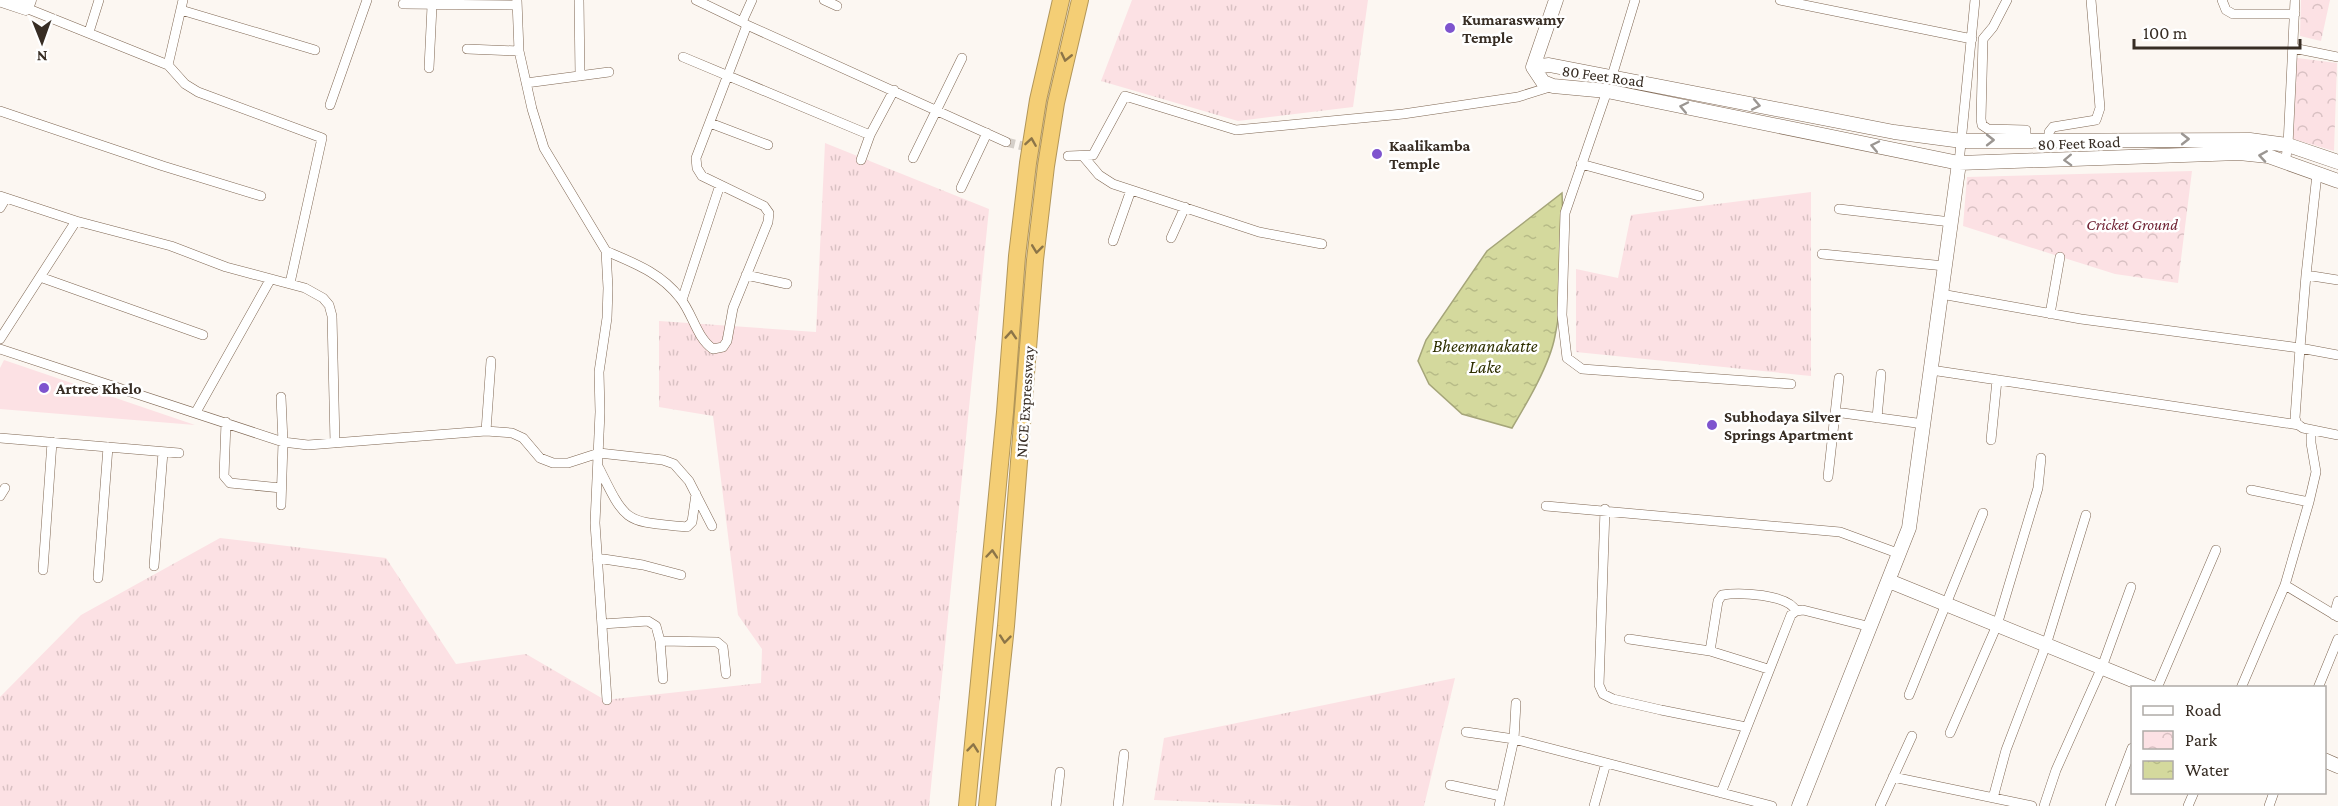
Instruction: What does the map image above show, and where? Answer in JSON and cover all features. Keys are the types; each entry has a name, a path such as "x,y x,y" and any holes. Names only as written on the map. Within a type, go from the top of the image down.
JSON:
{"highway":[{"name":"NICE Expressway","path":"967,806 1007,394 1017,256 1038,100 1061,0"},
{"name":"NICE Expressway","path":"987,806 1006,626 1035,260 1056,103 1080,0"}],"main road":[{"path":"2,0 27,4"},
{"path":"1533,67 1556,0"},
{"name":"80 Feet Road","path":"2338,162 2288,145 2250,140 1962,141 1894,132 1549,65 1533,67 1543,82 1553,86 1607,91 1959,163 2239,153 2268,156 2338,181"},
{"path":"1799,806 1910,528 1959,163"},
{"path":"1889,581 2149,686"}],"street":[{"path":"89,32 99,0"},
{"path":"330,105 367,0"},
{"path":"579,0 580,76"},
{"path":"696,0 1006,142"},
{"path":"606,251 647,269 664,280 682,300 705,344 713,349 723,347 727,340 733,308 768,222 769,213 764,206 702,177 697,168 696,158 728,76 752,0"},
{"path":"824,0 837,6"},
{"path":"1612,76 1635,0"},
{"path":"1780,0 1972,39"},
{"path":"1959,163 1975,0"},
{"path":"2007,0 1993,27 1983,39 1981,119 1982,125 1988,129 2026,130 2026,140"},
{"path":"2050,140 2049,132 2053,127 2091,123 2096,120 2100,108 2091,0"},
{"path":"2222,0 2226,10 2233,14 2295,14"},
{"path":"2285,162 2288,145 2295,0"},
{"path":"403,4 432,6 517,3 519,51 544,148 606,251 607,318 599,372 599,453 595,523 607,700"},
{"path":"27,4 168,65 185,84 198,92 322,138 290,283"},
{"path":"168,65 182,5 315,51"},
{"path":"429,68 432,6"},
{"path":"2293,48 2338,57"},
{"path":"467,50 519,51"},
{"path":"683,57 870,135"},
{"path":"913,158 962,58"},
{"path":"526,83 609,72"},
{"path":"1068,156 1093,155 1125,96 1236,130 1403,114 1518,97 1553,86"},
{"path":"861,159 870,135 894,90"},
{"path":"1607,91 1565,213 1562,315 1567,358 1582,369 1791,384"},
{"path":"0,111 163,166 261,196"},
{"path":"710,123 768,145"},
{"path":"961,188 987,133"},
{"path":"1083,156 1099,176 1113,184 1259,232 1322,244"},
{"path":"1581,164 1699,196"},
{"path":"2299,425 2295,418 2300,348 2317,174"},
{"path":"682,300 720,185"},
{"path":"1113,241 1131,190"},
{"path":"0,208 3,197 76,221 171,246 226,267 270,280 290,283 322,298 329,305 332,316 335,442"},
{"path":"1171,238 1185,207"},
{"path":"1839,209 1951,222"},
{"path":"0,339 76,221"},
{"path":"1822,254 1945,266"},
{"path":"2050,314 2060,257"},
{"path":"746,275 787,284"},
{"path":"2306,275 2338,280"},
{"path":"40,277 203,334"},
{"path":"196,412 270,280"},
{"path":"1941,294 2050,314 2338,355"},
{"path":"0,349 283,442 308,445 486,431 512,433 523,438 540,458 553,464 568,463 599,453 663,460 674,464 689,481 712,526"},
{"path":"486,431 491,361"},
{"path":"1931,370 2299,425 2311,430 2338,435"},
{"path":"1877,418 1881,374"},
{"path":"1828,477 1839,378"},
{"path":"1991,440 1997,380"},
{"path":"281,397 283,442 281,505"},
{"path":"1835,412 1924,424"},
{"path":"226,422 224,476 226,481 281,488"},
{"path":"2241,686 2285,585 2309,502 2316,472 2311,430"},
{"path":"0,438 179,453"},
{"path":"44,570 52,442"},
{"path":"98,578 108,447"},
{"path":"154,566 163,452"},
{"path":"1950,733 1997,625 2038,488 2041,458"},
{"path":"598,465 620,508 629,518 644,523 687,528 692,522 696,494"},
{"path":"2251,490 2309,502"},
{"path":"1546,506 1605,509 1840,532 1900,554"},
{"path":"1605,509 1599,685 1603,694 1613,699 1746,727"},
{"path":"1909,695 1983,513"},
{"path":"1992,798 2006,750 2046,645 2086,515"},
{"path":"2157,686 2216,550"},
{"path":"597,558 643,565 681,575"},
{"path":"2285,585 2336,616 2338,602"},
{"path":"2044,806 2056,770 2102,668 2131,587"},
{"path":"1710,651 1718,601 1722,595 1732,593 1780,598 1793,604 1796,611"},
{"path":"1721,793 1791,615 1803,610 1871,627"},
{"path":"602,624 653,622 660,641 663,679"},
{"path":"1629,639 1710,651 1768,669"},
{"path":"2318,686 2338,639"},
{"path":"660,641 717,642 723,647 726,674"},
{"path":"1450,785 1500,801 1514,739 1516,703"},
{"path":"1466,732 1514,739 1772,806"},
{"path":"1880,806 1912,736"},
{"path":"2110,806 2131,753"},
{"path":"1118,806 1124,754"},
{"path":"1594,806 1605,763"},
{"path":"1056,806 1060,772"},
{"path":"1893,777 2032,806"}],"green space":[{"path":"1132,0 1368,0 1353,107 1238,121 1101,81"},
{"path":"2301,0 2330,0 2321,41 2300,36"},
{"path":"2297,58 2337,63 2334,151 2293,139"},
{"path":"825,143 989,209 929,806 0,806 0,697 81,615 220,538 386,558 456,664 526,654 605,700 761,683 762,649 738,615 713,416 659,407 659,321 816,332"},
{"name":"Cricket Ground","path":"2192,171 2178,283 2115,274 1963,226 1967,177"},
{"path":"1811,192 1811,376 1576,352 1576,269 1618,278 1631,215"},
{"name":"Artree Khelo","path":"4,360 195,425 0,409 0,368"},
{"path":"1455,678 1424,806 1302,806 1154,800 1164,738"}],"water":[{"name":"Bheemanakatte Lake","path":"1562,193 1561,301 1552,347 1543,371 1512,428 1462,414 1429,384 1418,361 1426,340 1487,251"}],"tunnel":[{"path":"1006,142 1032,148"}],"place":[{"name":"Kumaraswamy Temple","path":"1450,28"},
{"name":"Kaalikamba Temple","path":"1377,154"},
{"name":"Artree Khelo","path":"44,388"},
{"name":"Subhodaya Silver Springs Apartment","path":"1712,425"}]}
